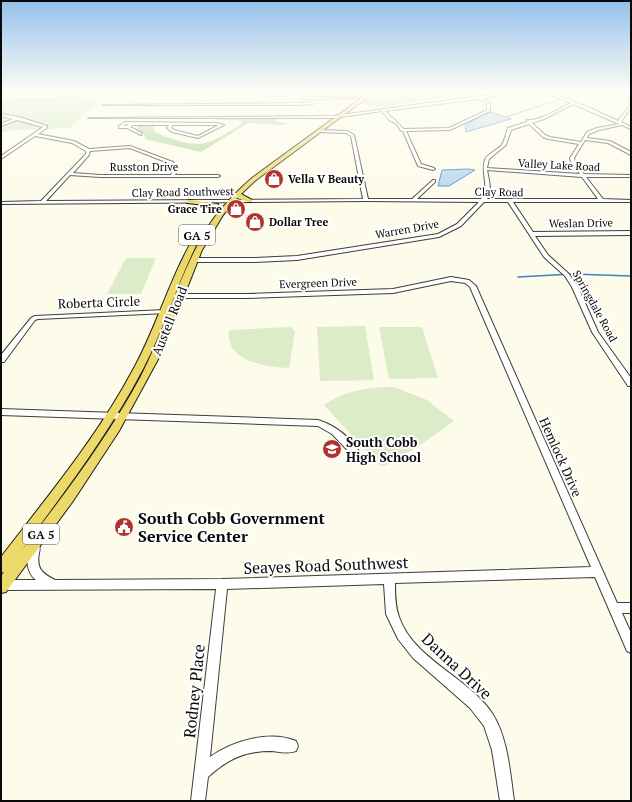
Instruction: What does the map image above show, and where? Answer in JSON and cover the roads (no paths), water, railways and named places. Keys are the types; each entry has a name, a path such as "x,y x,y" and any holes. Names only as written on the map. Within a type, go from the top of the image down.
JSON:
{"main road":[{"name":"Austell Road","path":"1,567 74,472 111,416 139,368 165,312 175,296 211,224 227,201 252,176 320,128"},
{"name":"Austell Road","path":"1,586 93,464 124,415 156,355 194,240 216,208 237,194 254,179 323,128"},
{"path":"237,194 241,198 250,201"},
{"path":"189,202 212,204 216,205 216,208"}],"street":[{"path":"1,158 44,128"},
{"path":"131,128 141,134"},
{"path":"170,128 173,131 198,138 216,128"},
{"path":"401,128 404,130 443,128"},
{"path":"485,169 489,155 504,145 509,129 511,128"},
{"name":"Valley Lake Road","path":"535,128 544,136 584,141 609,142 631,154"},
{"path":"601,128 588,133 572,158 573,162 602,201"},
{"path":"404,130 419,166 433,169"},
{"path":"320,131 347,132 352,134 366,200"},
{"path":"35,135 73,142 88,150 124,147 135,148 172,163 176,168 172,176"},
{"path":"42,203 88,154 88,150"},
{"name":"Valley Lake Road","path":"485,169 631,176"},
{"name":"Warren Drive","path":"193,260 297,258 439,235 460,225 486,197 488,186 485,169"},
{"name":"Russton Drive","path":"70,174 100,176 218,176"},
{"path":"413,200 433,181"},
{"name":"Clay Road Southwest","path":"1,203 366,200"},
{"name":"Clay Road","path":"366,200 631,202"},
{"name":"Springdale Road","path":"510,201 546,256 567,275 575,287 595,332 631,384"},
{"name":"Weslan Drive","path":"531,234 631,232"},
{"name":"Evergreen Drive","path":"175,296 245,296 393,291 446,280 464,280"},
{"name":"Hemlock Drive","path":"464,280 473,286 631,648"},
{"name":"Roberta Circle","path":"1,360 33,319 47,316 165,312"},
{"path":"1,412 111,416 124,415 318,423 326,425 338,433 358,456"},
{"name":"Seayes Road Southwest","path":"36,540 32,556 34,571 37,576 56,585"},
{"name":"Seayes Road Southwest","path":"1,586 222,584 598,572"},
{"name":"Danna Drive","path":"389,579 392,611 396,624 402,635 416,652 452,682 477,706 488,720 497,740 507,801"},
{"name":"Rodney Place","path":"198,801 222,584"},
{"path":"613,608 631,608"},
{"path":"202,773 213,761 242,747 267,743 291,746"}],"water":[{"path":"465,128 478,128 466,132"},
{"path":"442,170 475,170 449,186 438,186"}],"waterway":[{"path":"518,277 572,274 631,276"}],"place":[{"name":"Vella V Beauty","path":"274,179"},
{"name":"Grace Tire","path":"236,209"},
{"name":"Dollar Tree","path":"255,222"},
{"name":"South Cobb High School","path":"332,449"},
{"name":"South Cobb Government Service Center","path":"124,527"}]}
